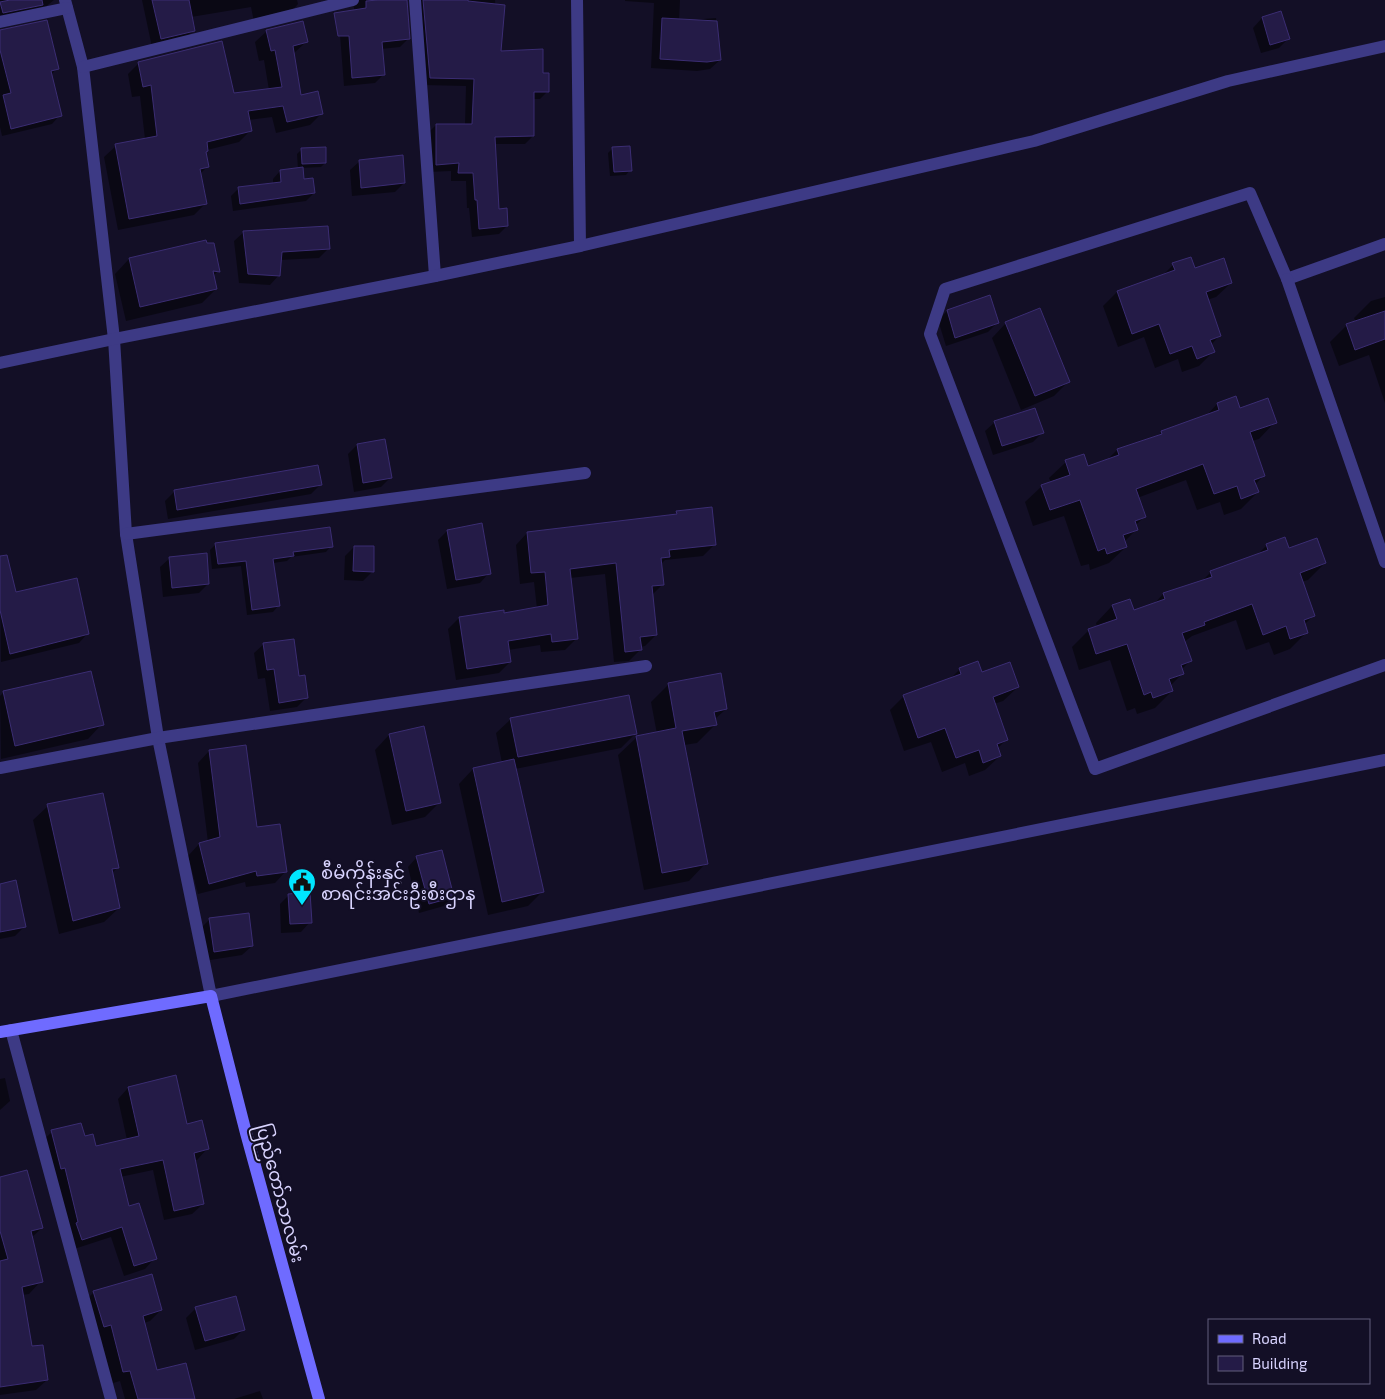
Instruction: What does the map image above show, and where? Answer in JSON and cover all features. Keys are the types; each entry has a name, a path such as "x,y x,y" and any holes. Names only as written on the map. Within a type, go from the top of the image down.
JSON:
{"street":[{"path":"83,67 353,0"},
{"path":"415,0 435,276"},
{"path":"577,0 580,246"},
{"path":"0,22 66,4 83,67 114,339 126,534 158,738 211,996"},
{"path":"0,363 580,246 1034,141 1228,80 1385,46"},
{"path":"1385,562 1287,279 1250,193 945,289 930,334 1095,769 1385,666"},
{"path":"1287,279 1385,244"},
{"path":"126,534 585,473"},
{"path":"0,768 158,738 646,666"},
{"path":"111,1399 6,1031 211,996 1385,760"},
{"name":"ပြည်တော်သာလမ်း","path":"211,996 246,1133 319,1399"}],"building":[{"path":"10,0 42,0 43,5 3,13 0,2"},
{"path":"152,0 189,0 195,31 161,39"},
{"path":"407,0 410,39 382,42 385,75 352,78 349,36 338,36 334,13 366,8 366,1"},
{"path":"423,0 468,0 505,5 501,51 543,49 543,73 549,73 549,92 534,92 534,136 495,137 499,209 507,208 508,226 479,229 473,173 458,173 459,163 436,165 436,124 472,124 474,79 430,78"},
{"path":"1281,11 1290,39 1270,45 1262,17"},
{"path":"662,18 717,21 721,60 707,62 660,59"},
{"path":"47,20 59,69 51,71 62,116 11,129 3,95 11,93 0,50 0,30"},
{"path":"303,21 308,42 293,46 301,95 318,91 323,114 287,122 283,106 248,111 252,131 207,142 208,151 206,152 209,167 200,169 207,204 129,219 115,144 157,136 151,85 143,87 138,62 222,41 234,93 282,87 275,50 271,51 266,30"},
{"path":"630,146 632,171 614,172 612,147"},
{"path":"326,147 326,163 302,164 301,148"},
{"path":"403,155 405,183 361,188 359,160"},
{"path":"303,167 304,179 313,178 315,193 240,204 238,187 281,182 280,170"},
{"path":"328,226 330,249 282,252 280,276 248,274 243,231"},
{"path":"206,240 207,243 214,243 220,272 213,271 217,289 140,307 129,258"},
{"path":"1191,257 1195,268 1224,258 1232,283 1206,292 1221,336 1210,340 1215,352 1197,359 1192,346 1170,354 1159,324 1132,334 1117,291 1175,270 1172,263"},
{"path":"990,295 999,323 955,338 947,310"},
{"path":"1040,308 1070,382 1035,396 1005,322"},
{"path":"1385,311 1385,339 1355,350 1346,324"},
{"path":"1236,396 1240,408 1268,398 1277,423 1250,432 1265,476 1254,480 1259,492 1241,499 1237,486 1214,494 1203,464 1136,489 1146,517 1135,521 1138,530 1123,535 1127,547 1107,554 1105,548 1098,551 1080,500 1050,510 1041,485 1070,475 1065,460 1084,454 1088,466 1119,455 1117,449 1162,434 1161,431 1219,410 1217,403"},
{"path":"1035,408 1044,433 1002,446 994,421"},
{"path":"385,439 392,478 363,483 357,444"},
{"path":"318,465 322,485 177,510 174,490"},
{"path":"712,507 716,545 669,550 670,557 661,558 664,585 652,586 657,635 640,637 642,650 625,652 616,563 570,569 578,639 552,642 551,634 508,641 511,662 467,669 459,617 504,610 504,613 548,605 545,572 531,573 527,532 677,514 676,511"},
{"path":"482,523 491,574 456,580 447,530"},
{"path":"330,527 333,547 293,552 294,556 273,559 280,606 252,610 246,561 218,564 215,543"},
{"path":"1285,537 1289,548 1317,538 1326,563 1300,573 1315,616 1304,620 1308,633 1290,639 1286,626 1263,635 1252,604 1204,622 1205,625 1182,633 1192,661 1181,665 1184,674 1169,679 1173,691 1153,698 1151,692 1144,695 1127,644 1096,654 1088,629 1117,619 1112,605 1130,599 1134,610 1165,599 1163,593 1212,577 1210,571 1268,550 1266,544"},
{"path":"354,546 374,546 374,572 353,571"},
{"path":"207,553 209,584 172,588 169,557"},
{"path":"7,555 16,592 77,578 89,634 10,654 0,610 0,556"},
{"path":"294,639 299,676 305,675 308,698 279,703 274,669 267,670 263,643"},
{"path":"978,661 982,672 1010,662 1019,687 993,697 1008,740 997,744 1001,756 983,763 979,750 956,758 945,728 918,738 903,695 961,674 959,668"},
{"path":"91,671 104,725 15,746 3,691"},
{"path":"721,673 727,709 714,712 717,725 682,731 708,864 662,873 636,736 676,728 668,683"},
{"path":"629,695 637,734 518,757 510,718"},
{"path":"424,726 441,803 406,811 389,734"},
{"path":"246,745 257,827 280,824 287,872 257,876 256,871 209,884 199,843 220,837 209,750"},
{"path":"514,759 544,892 502,902 473,768"},
{"path":"103,793 119,868 112,869 120,908 73,921 47,804"},
{"path":"442,850 454,897 429,904 416,856"},
{"path":"16,880 26,927 0,932 0,884"},
{"path":"310,892 312,923 290,924 288,894"},
{"path":"249,913 253,946 214,952 209,918"},
{"path":"176,1075 187,1124 202,1120 209,1149 194,1153 204,1204 174,1211 163,1160 120,1169 129,1206 139,1203 157,1259 134,1266 122,1227 82,1240 76,1223 78,1222 65,1168 61,1169 51,1130 81,1123 85,1136 93,1134 96,1146 139,1136 128,1087"},
{"path":"27,1170 43,1228 31,1231 43,1282 22,1287 32,1346 43,1345 48,1380 0,1387 0,1261 8,1259 0,1231 0,1177"},
{"path":"152,1274 162,1310 143,1316 157,1370 186,1363 195,1399 138,1399 130,1371 123,1372 111,1325 104,1327 93,1291"},
{"path":"236,1296 245,1330 205,1341 195,1307"}],"place":[{"name":"စီမံကိန်းနှင့် စာရင်းအင်းဦးစီးဌာန","path":"302,906"}]}
